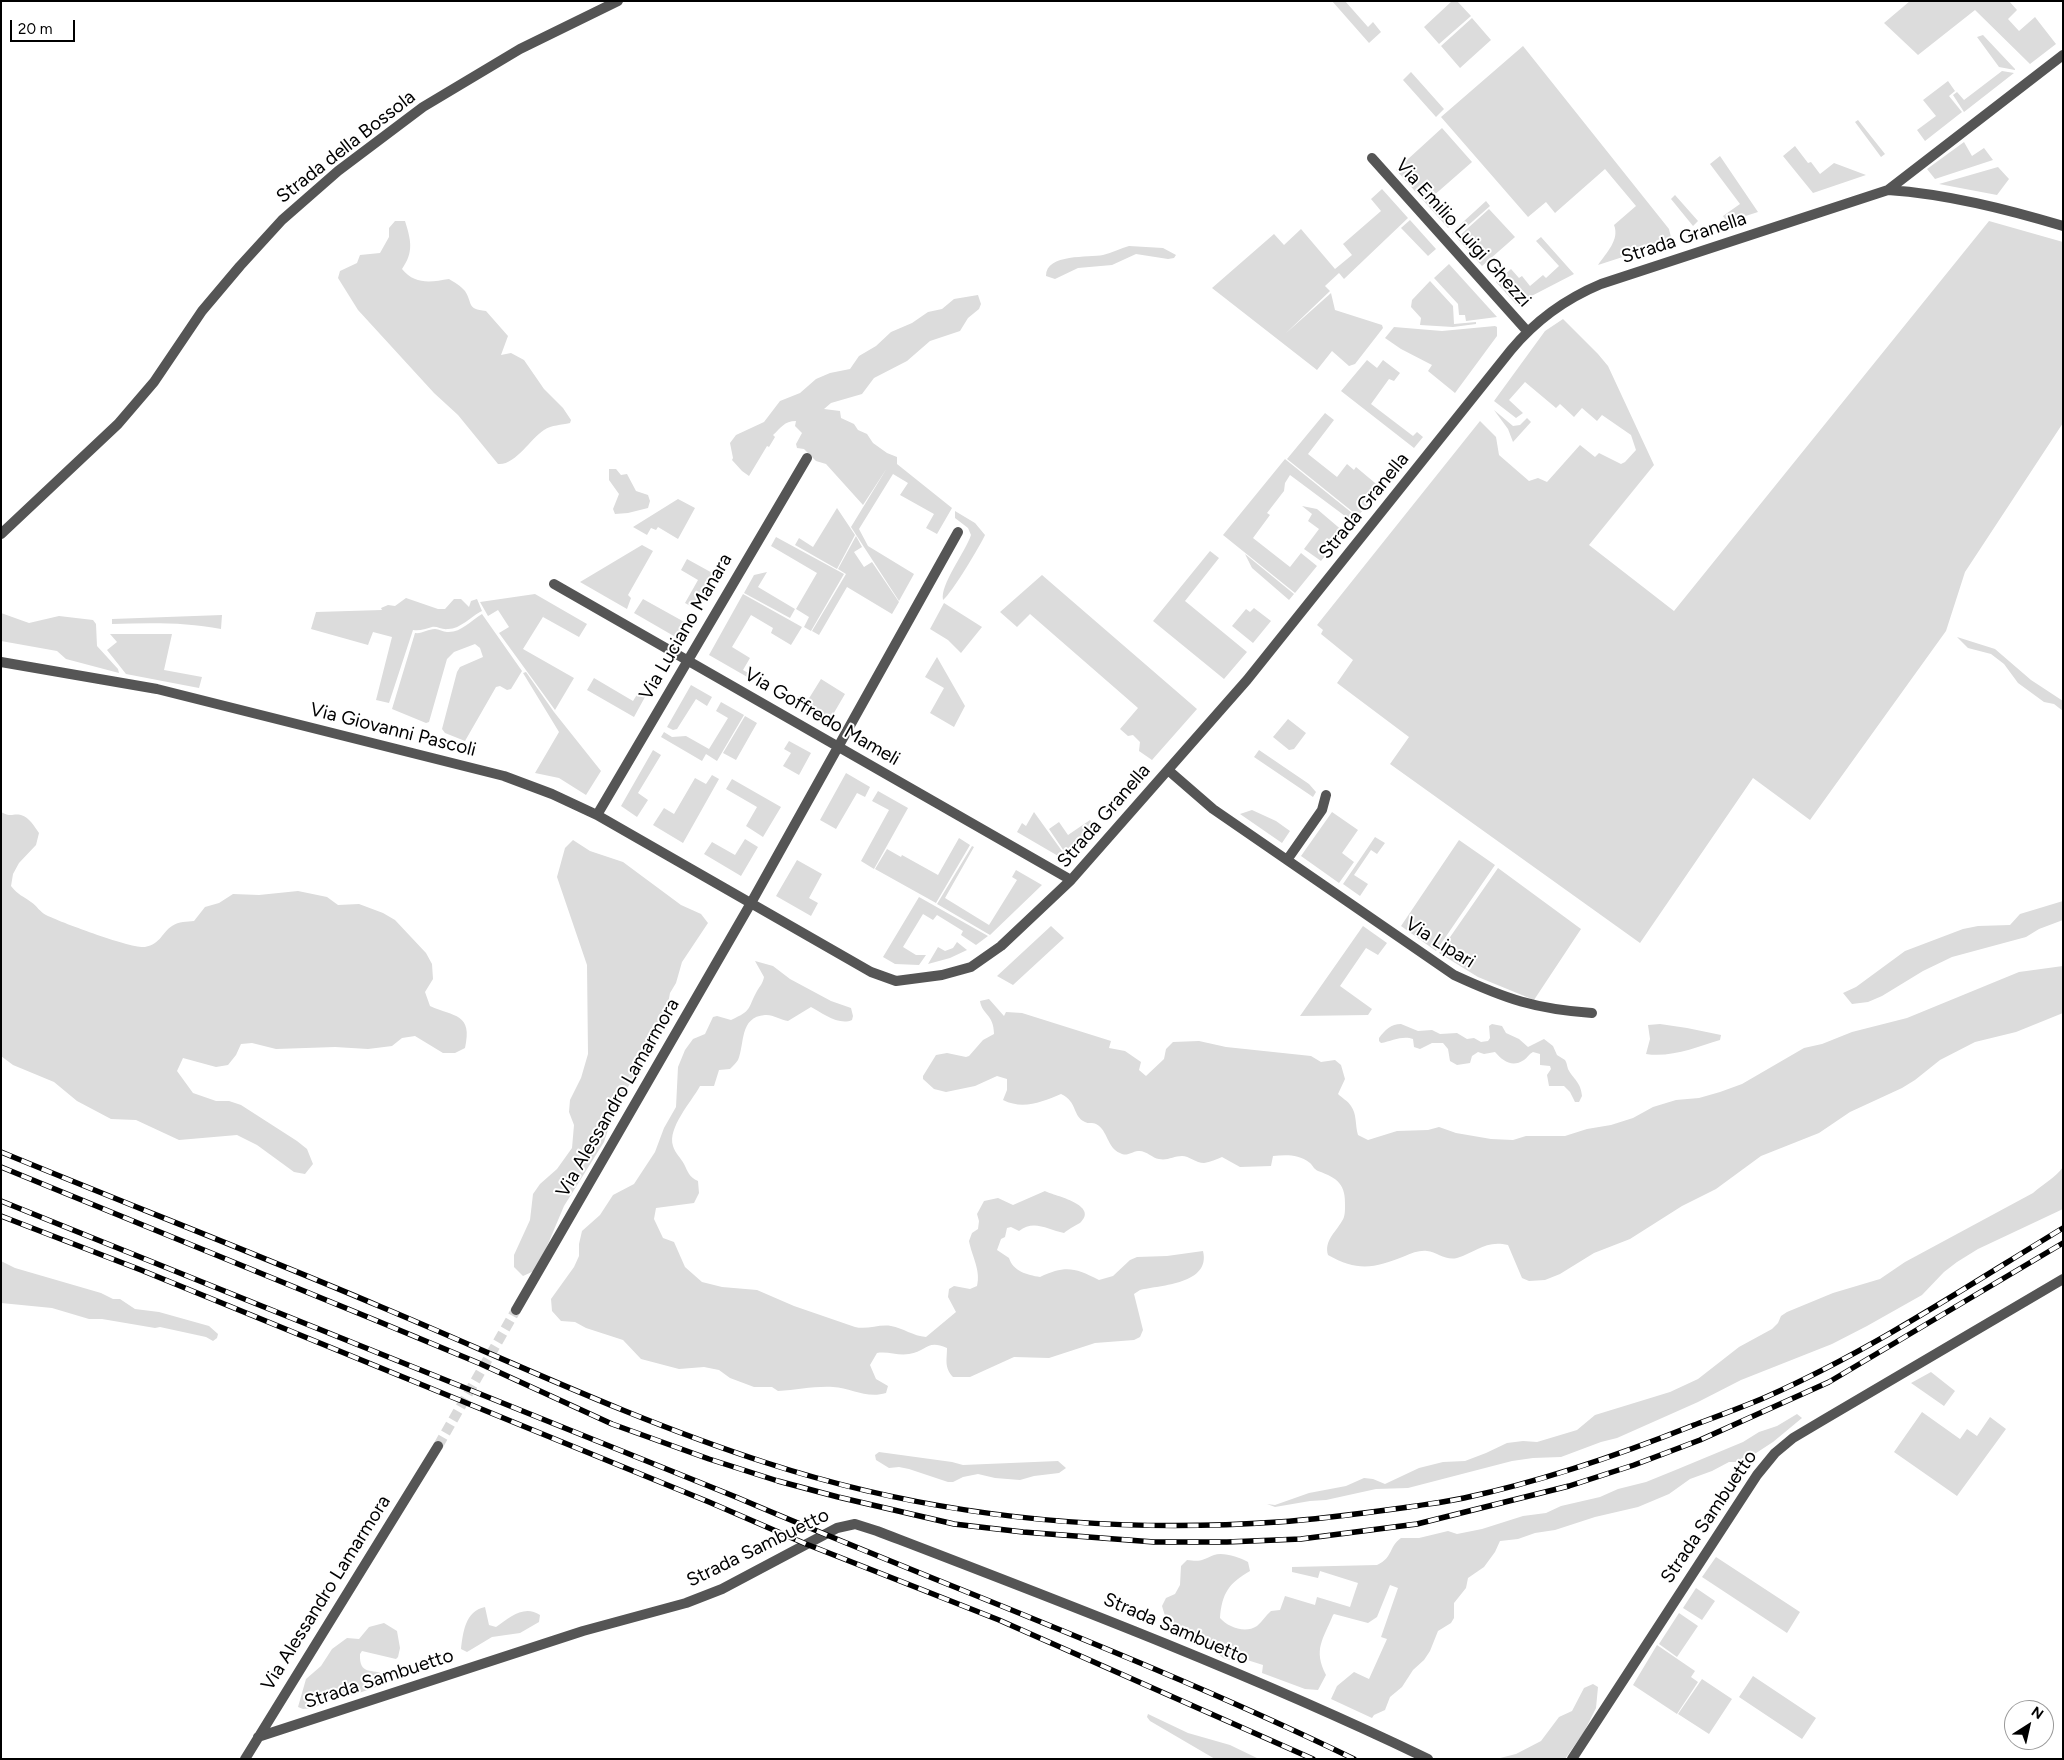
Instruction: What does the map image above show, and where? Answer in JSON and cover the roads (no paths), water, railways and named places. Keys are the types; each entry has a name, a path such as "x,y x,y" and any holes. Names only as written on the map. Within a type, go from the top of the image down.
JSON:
{"street":[{"name":"Strada della Bossola","path":"1,534 118,424 154,382 202,311 240,266 282,220 338,170 423,107 520,49 618,1"},
{"name":"Strada Granella","path":"751,903 871,972 896,981 942,976 971,967 981,961 1001,946 1071,880 1253,672 1527,331 1558,306 1601,284 1888,190 2063,55"},
{"name":"Via Emilio Luigi Ghezzi","path":"1372,158 1527,331"},
{"path":"1888,190 1921,193 1993,207 2063,226"},
{"name":"Via Luciano Manara","path":"597,815 686,660 807,458"},
{"name":"Via Alessandro Lamarmora","path":"516,1310 751,903 958,532"},
{"name":"Via Goffredo Mameli","path":"554,584 1071,880"},
{"name":"Via Giovanni Pascoli","path":"1,662 157,689 504,776 552,794 597,815 751,903"},
{"name":"Via Lipari","path":"1168,770 1213,808 1454,975 1492,993 1523,1004 1559,1011 1592,1013"},
{"path":"1287,860 1322,810 1326,795"},
{"name":"Strada Sambuetto","path":"1572,1759 1718,1532 1757,1475 1775,1453 1793,1438 2063,1279"},
{"name":"Via Alessandro Lamarmora","path":"245,1759 438,1446"},
{"name":"Strada Sambuetto","path":"258,1737 583,1631 686,1603 722,1589 837,1528 855,1524 1085,1610 1321,1709 1428,1759"}],"tunnel":[{"path":"438,1446 516,1310"}],"railway":[{"path":"1,1152 332,1286 619,1409 717,1446 830,1482 893,1497 956,1509 1083,1523 1213,1525 1327,1518 1457,1499 1523,1484 1638,1447 1739,1408 1805,1379 1880,1339 2063,1228"},
{"path":"1,1167 481,1364 612,1424 709,1459 778,1481 838,1497 954,1524 1023,1532 1154,1542 1301,1539 1417,1524 1569,1486 1634,1465 1700,1440 1829,1382 2063,1243"},
{"path":"1,1201 736,1497 1124,1656 1278,1723 1354,1759"},
{"path":"1,1216 141,1270 709,1502 806,1544 999,1620 1313,1759"}]}
